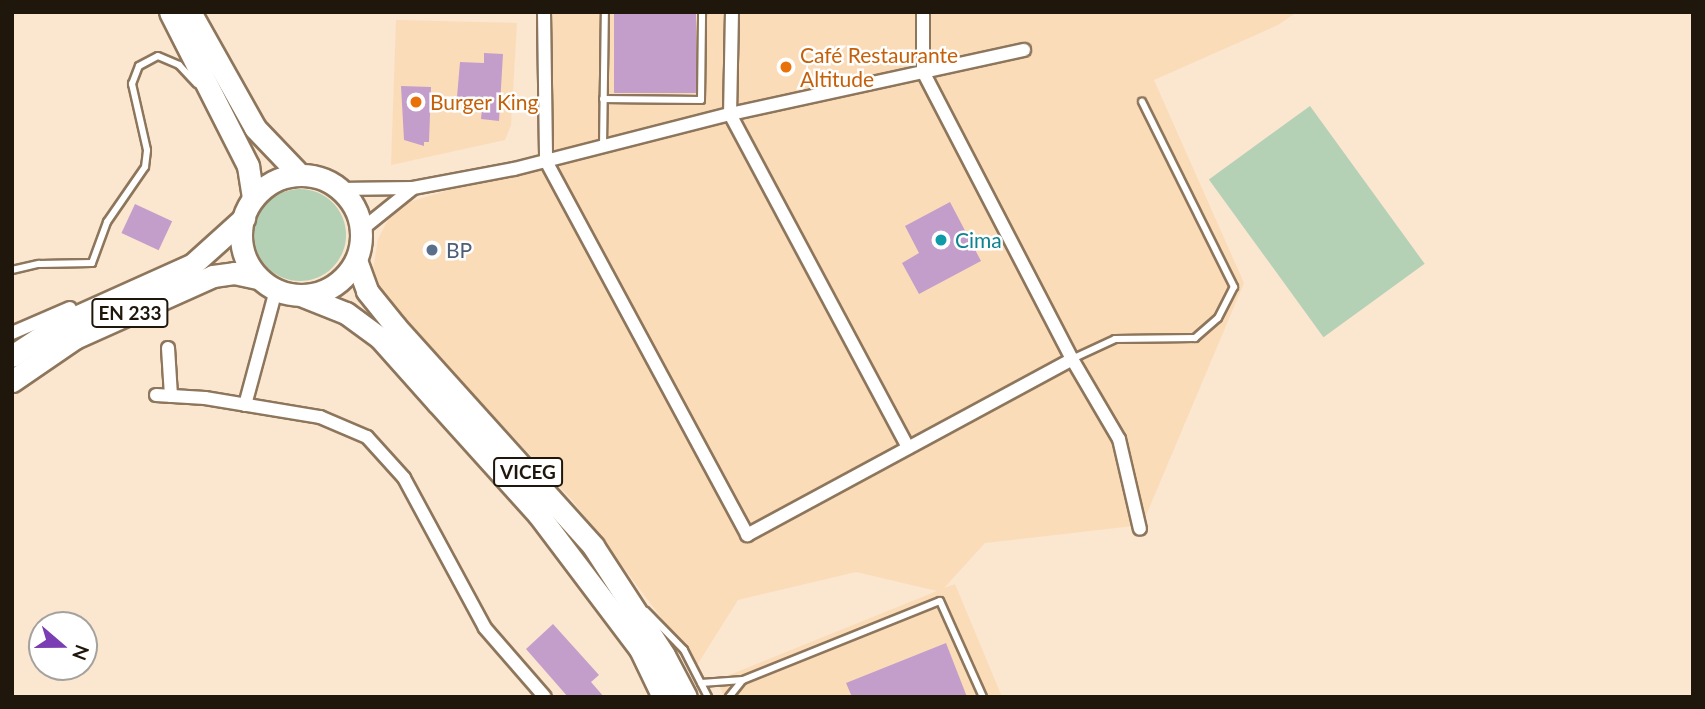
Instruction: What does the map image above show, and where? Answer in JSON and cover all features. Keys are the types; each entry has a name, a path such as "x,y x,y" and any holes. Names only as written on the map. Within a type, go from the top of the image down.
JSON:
{"main road":[{"path":"170,12 248,166 248,209 243,250 258,278 276,290 303,296 335,285 356,260 361,230 354,208 339,189 300,175 255,128 190,12"},
{"path":"248,209 282,178 300,175"},
{"name":"EN 233","path":"12,356 62,323 193,264 248,209"},
{"name":"VICEG","path":"356,260 368,291 396,327 550,497 619,582 694,690"},
{"name":"EN 233","path":"12,381 75,338 213,276 234,273 258,278"},
{"name":"VICEG","path":"303,296 346,313 380,338 538,514 640,649 663,697"}],"street":[{"path":"544,12 546,161 747,535 1072,359"},
{"path":"732,12 730,114 908,448"},
{"path":"923,12 923,72 1072,359 1119,439 1140,529"},
{"path":"339,189 413,188 546,161 730,114 1024,50"},
{"path":"361,230 413,188"},
{"path":"245,405 276,290"},
{"path":"12,332 91,299 131,292"},
{"path":"168,348 171,396"},
{"path":"156,395 320,417 367,437 404,478 485,628 545,697"}],"lane":[{"path":"603,146 605,12"},
{"path":"603,99 701,100 702,12"},
{"path":"12,270 38,264 92,263 107,222 145,167 148,150 132,84 139,66 158,56 179,65 219,105"},
{"path":"1072,359 1115,339 1195,338 1218,318 1234,287 1142,102"},
{"path":"694,690 743,680 940,601 958,634 983,697"},
{"path":"729,697 743,680"},
{"path":"694,690 708,697"}],"shaded area":[{"path":"544,12 1297,12 1278,25 1154,80 1244,283 1142,525 985,543 944,588 955,584 1002,697 724,697 717,680 937,591 856,572 738,600 692,673 660,616 573,501 382,296 373,270 378,239 390,216 409,202 546,161"},
{"path":"396,20 517,23 511,125 505,140 391,165"}],"green space":[{"path":"1310,106 1425,264 1323,337 1209,179"},
{"path":"300,189 318,192 333,202 343,217 346,235 343,253 333,268 318,278 300,281 282,278 267,268 257,253 254,235 257,217 267,202 282,192"}],"building":[{"path":"614,12 696,12 696,93 614,93"},
{"path":"484,53 503,54 499,121 481,119 483,98 457,97 460,62 484,63"},
{"name":"Burger King","path":"401,86 431,87 429,142 424,142 424,146 404,140"},
{"name":"Cima","path":"950,202 981,261 919,294 902,263 919,253 905,226"},
{"path":"135,204 172,221 159,250 121,233"},
{"path":"553,624 599,675 591,682 604,697 568,697 526,649"},
{"path":"946,643 967,697 852,697 846,683"}],"place":[{"name":"Café Restaurante Altitude","path":"786,67"},
{"name":"Burger King","path":"416,102"},
{"name":"Cima","path":"941,240"},
{"name":"BP","path":"432,250"}]}
